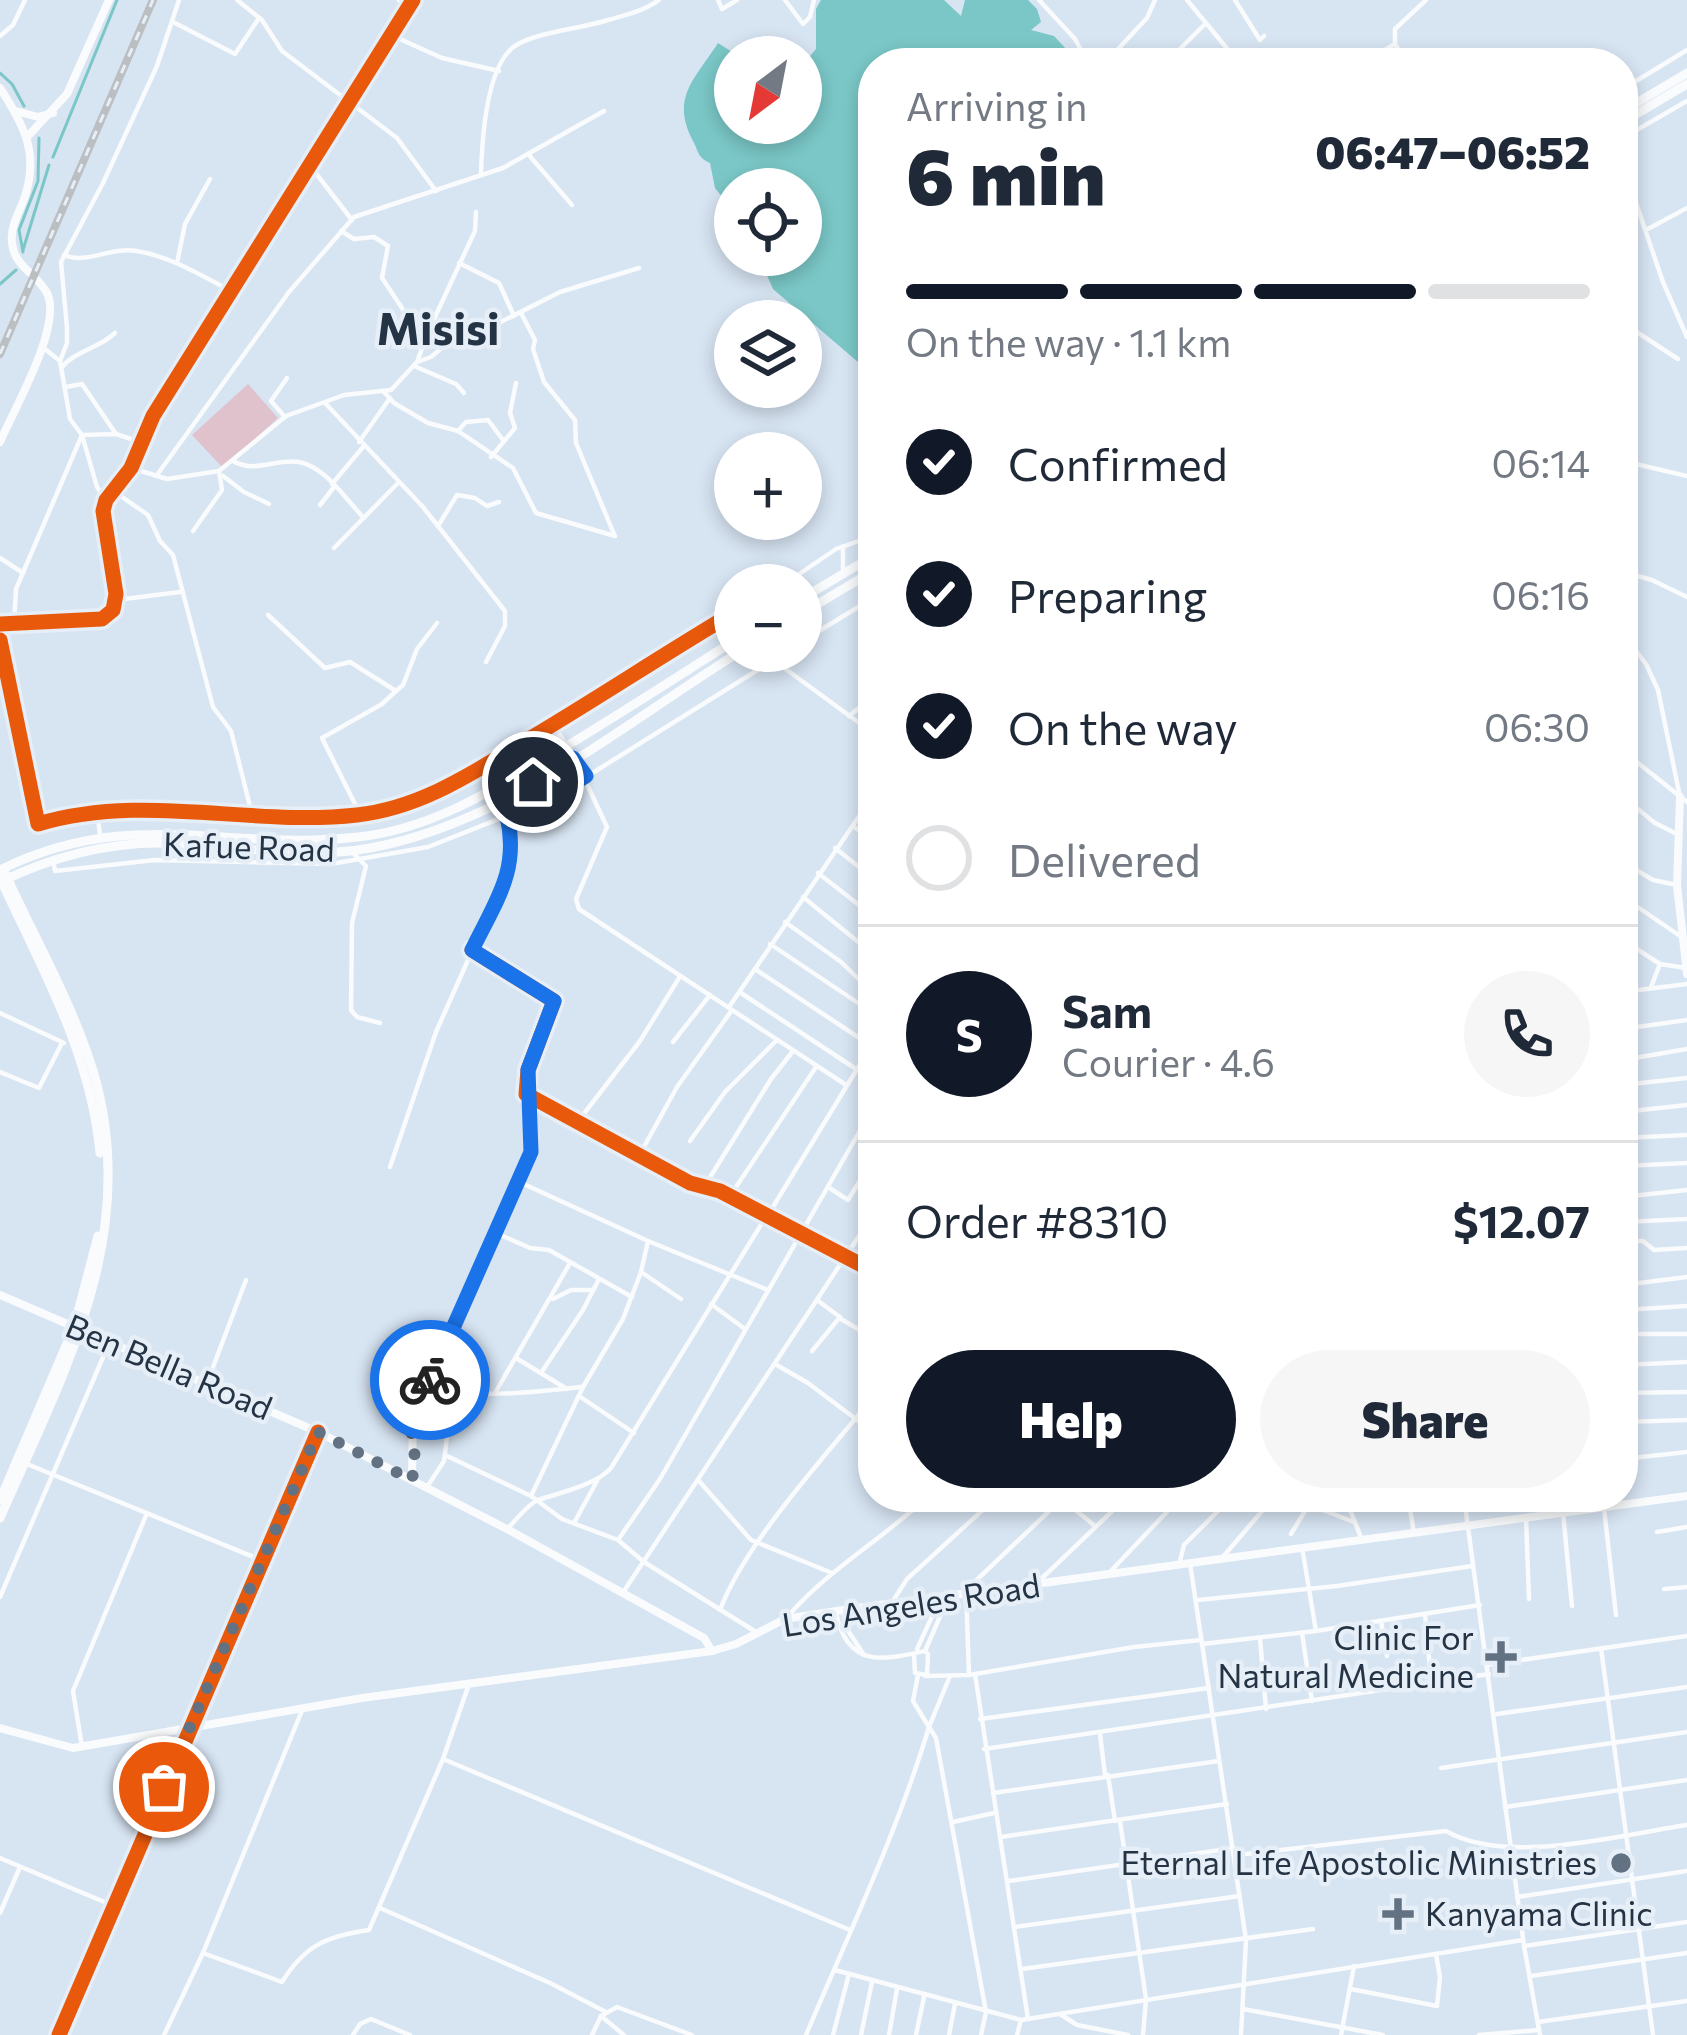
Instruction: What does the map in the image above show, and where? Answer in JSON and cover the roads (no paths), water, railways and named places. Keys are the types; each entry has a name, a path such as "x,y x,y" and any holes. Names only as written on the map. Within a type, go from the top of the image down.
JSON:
{"main road":[{"path":"0,624 102,619 115,605 103,511 106,500 130,468 140,442 412,0"},
{"path":"28,136 71,86 105,1"},
{"path":"1638,102 1687,73"},
{"path":"1638,113 1687,83"},
{"path":"0,88 28,136 32,174 12,241 19,262 48,295 51,319 0,442"},
{"path":"14,110 38,117 53,112"},
{"path":"822,586 858,564"},
{"path":"822,601 858,580"},
{"path":"0,640 38,824 97,811 159,807 361,814 449,787 552,726 573,758"},
{"name":"Kafue Road","path":"3,879 59,845 100,836 152,832 324,839 388,832 476,799 714,653"},
{"name":"Kafue Road","path":"3,879 53,860 125,845 351,851 433,831 573,758 714,668"},
{"path":"1683,799 1677,834 1678,884 1687,971"},
{"path":"3,879 17,881 29,869"},
{"path":"0,1518 78,1328 104,1243 108,1175 102,1110 78,1039 3,879"},
{"path":"412,1480 411,1430 532,1147 526,1094"},
{"name":"Ben Bella Road","path":"0,1294 318,1432 427,1486 704,1638 712,1651"},
{"path":"0,1499 78,1328"},
{"name":"Los Angeles Road","path":"1638,1503 1687,1496"},
{"name":"Los Angeles Road","path":"0,1728 70,1748 82,1747 303,1708 712,1651 785,1619 1573,1512"}],"street":[{"path":"0,36 13,25 25,0"},
{"path":"106,500 97,487 82,435 70,418 61,364 67,343 59,268 103,183 179,0"},
{"path":"237,0 259,18 282,51 397,138 436,191"},
{"path":"399,0 406,10"},
{"path":"481,175 482,134 506,54 521,42 578,30 649,8 659,0"},
{"path":"718,0 722,9 737,0"},
{"path":"784,0 803,24 814,0"},
{"path":"1039,0 1080,48"},
{"path":"1120,48 1147,18 1155,0"},
{"path":"1187,0 1227,48"},
{"path":"1235,0 1254,33 1260,40 1264,35"},
{"path":"1398,48 1400,22 1426,0"},
{"path":"173,22 235,54 259,18"},
{"path":"1181,48 1206,23"},
{"path":"391,35 442,58 499,70"},
{"path":"1388,48 1395,44"},
{"path":"1638,79 1687,50"},
{"path":"1638,129 1687,101"},
{"path":"157,475 289,292 352,220 369,210 481,175 604,111"},
{"path":"528,154 572,205"},
{"path":"311,167 352,220"},
{"path":"178,263 184,224 210,179"},
{"path":"1638,207 1687,337"},
{"path":"1646,230 1687,208"},
{"path":"130,468 172,479 221,473 285,418 344,395 396,387 415,364 434,327 477,225 476,212"},
{"path":"341,231 354,239 374,237 388,247 382,278 404,311 428,332"},
{"path":"64,254 74,259 127,250 178,263 232,292"},
{"path":"382,391 428,424 458,430 513,468 536,513 615,536 576,443 575,420 544,382 533,349 535,340 499,283 459,263"},
{"path":"415,364 470,331 487,329 560,292 639,268"},
{"path":"1638,333 1678,359"},
{"path":"61,364 115,334"},
{"path":"41,346 61,364"},
{"path":"415,364 457,384 464,393"},
{"path":"285,418 271,401 287,378"},
{"path":"491,457 515,426 510,412 516,383"},
{"path":"64,388 82,384 116,434"},
{"path":"320,505 390,398"},
{"path":"326,404 438,526 508,618 486,662"},
{"path":"458,430 466,422 488,420 503,440"},
{"path":"82,435 116,434 140,442"},
{"path":"14,623 12,606 23,573 82,435"},
{"path":"233,461 246,467 298,462 323,475 364,518"},
{"path":"1638,465 1687,476"},
{"path":"221,473 240,490 269,504"},
{"path":"193,531 222,490 221,473"},
{"path":"334,548 399,482"},
{"path":"112,490 148,514 160,542 172,554 213,707 231,731 253,813"},
{"path":"438,526 457,495 476,498 487,506 499,502"},
{"path":"815,564 858,541"},
{"path":"843,546 843,573"},
{"path":"0,558 23,573"},
{"path":"1638,576 1687,597"},
{"path":"115,605 180,592"},
{"path":"822,628 858,607"},
{"path":"268,615 325,668 350,662 397,691"},
{"path":"361,814 322,738 382,704 404,685 417,650 437,623"},
{"path":"552,726 714,625"},
{"path":"1638,654 1658,690 1665,738 1683,799"},
{"path":"53,860 55,871 155,860 242,865 362,862 428,848 554,796 755,672"},
{"path":"790,672 858,723"},
{"path":"849,716 858,709"},
{"path":"573,758 586,776 607,827 576,898 577,906 846,1085"},
{"path":"1638,763 1683,799"},
{"path":"1638,809 1677,834"},
{"path":"97,811 100,836"},
{"path":"390,1167 436,1032 512,861 507,816"},
{"path":"640,1154 754,968 858,818"},
{"path":"852,825 858,830"},
{"path":"428,848 433,831"},
{"path":"195,861 203,846"},
{"path":"835,848 858,866"},
{"path":"351,851 366,866 352,923 351,1010 357,1017 380,1022"},
{"path":"1638,871 1653,880 1678,884"},
{"path":"818,873 858,904"},
{"path":"802,897 858,942"},
{"path":"1638,907 1683,938"},
{"path":"785,922 858,978"},
{"path":"770,944 858,1003"},
{"path":"472,950 554,1001 528,1070 526,1094 858,1263"},
{"path":"1638,950 1660,964 1687,971"},
{"path":"1650,989 1660,964"},
{"path":"754,968 858,1036"},
{"path":"579,1120 640,1041 680,976"},
{"path":"1638,990 1687,984"},
{"path":"739,992 856,1069"},
{"path":"673,1042 710,995"},
{"path":"0,1013 62,1043"},
{"path":"1638,1027 1687,1020"},
{"path":"0,1072 39,1088 62,1043 78,1039"},
{"path":"691,1141 725,1092 777,1040"},
{"path":"1638,1057 1687,1049"},
{"path":"704,1188 771,1078 793,1051"},
{"path":"574,1523 858,1066"},
{"path":"730,1196 816,1067"},
{"path":"1638,1083 1687,1078"},
{"path":"1638,1110 1687,1105"},
{"path":"618,1540 660,1479 858,1134"},
{"path":"1638,1137 1687,1135"},
{"path":"1638,1165 1687,1163"},
{"path":"515,1180 768,1290"},
{"path":"828,1186 848,1200 858,1184"},
{"path":"1638,1195 1687,1190"},
{"path":"1638,1221 1687,1219"},
{"path":"494,1232 530,1248 549,1250 632,1297"},
{"path":"622,1594 858,1237"},
{"path":"1638,1240 1654,1250 1687,1248"},
{"path":"507,1529 533,1498 583,1387 632,1297 648,1241"},
{"path":"494,1394 570,1263"},
{"path":"641,1272 681,1299"},
{"path":"1638,1283 1687,1277"},
{"path":"541,1373 598,1279"},
{"path":"206,1383 246,1280"},
{"path":"550,1300 571,1290 593,1290"},
{"path":"817,1300 858,1329"},
{"path":"711,1304 746,1329"},
{"path":"1638,1309 1687,1306"},
{"path":"812,1351 840,1318"},
{"path":"1638,1334 1687,1334"},
{"path":"0,1597 110,1341"},
{"path":"516,1358 567,1389"},
{"path":"1638,1364 1687,1362"},
{"path":"775,1364 858,1421"},
{"path":"428,1386 474,1395 583,1387"},
{"path":"1638,1393 1687,1392"},
{"path":"427,1486 445,1455 447,1436 474,1395"},
{"path":"580,1396 634,1432"},
{"path":"719,1610 758,1545 858,1415"},
{"path":"1638,1422 1687,1420"},
{"path":"59,2035 318,1432"},
{"path":"1638,1458 1687,1452"},
{"path":"445,1455 574,1523 618,1540 644,1562 756,1632"},
{"path":"24,1463 261,1560"},
{"path":"533,1498 555,1498 598,1479"},
{"path":"699,1481 758,1545 832,1573"},
{"path":"785,1619 832,1573 910,1512"},
{"path":"891,1604 907,1579 981,1512"},
{"path":"1017,2035 1024,2019 1022,1969 972,1674 966,1594 974,1580 1048,1512"},
{"path":"1079,1512 1095,1526"},
{"path":"1035,1586 1110,1512"},
{"path":"1108,1574 1167,1512"},
{"path":"1179,1564 1184,1545 1217,1512"},
{"path":"1222,1558 1261,1512"},
{"path":"1291,1534 1304,1512"},
{"path":"1325,1512 1354,1522"},
{"path":"1350,1512 1362,1540"},
{"path":"1410,1512 1414,1533"},
{"path":"1466,1512 1523,1943 1539,2029"},
{"path":"1604,1512 1616,1615"},
{"path":"82,1747 73,1691 147,1513"},
{"path":"1558,1514 1572,1606"},
{"path":"1526,1518 1529,1599"},
{"path":"1658,1532 1687,1527"},
{"path":"1302,1547 1316,1631"},
{"path":"1190,1563 1246,1940 1241,2035"},
{"path":"1197,1600 1472,1566"},
{"path":"1664,1589 1687,1587"},
{"path":"945,1597 925,1651 927,1675 913,1701 936,1738 986,2012 981,2035"},
{"path":"914,1655 945,1597"},
{"path":"927,1675 972,1674 1119,1649 1302,1633 1480,1605"},
{"path":"839,1611 864,1655 925,1651"},
{"path":"1425,1614 1432,1683"},
{"path":"1381,1621 1387,1656"},
{"path":"1302,1633 1312,1701"},
{"path":"1487,1665 1687,1636"},
{"path":"1260,1637 1266,1709"},
{"path":"1601,1648 1653,2035"},
{"path":"914,1655 927,1675"},
{"path":"984,1749 1489,1673"},
{"path":"806,2035 902,1808 950,1676"},
{"path":"202,1952 282,1982 298,1957 312,1948 341,1934 369,1930 443,1759 469,1684"},
{"path":"1495,1714 1687,1687"},
{"path":"980,1719 1209,1688"},
{"path":"164,2035 303,1708"},
{"path":"1100,1731 1140,1954 1146,1999 1143,2035"},
{"path":"1441,1768 1687,1732"},
{"path":"443,1759 850,1930"},
{"path":"991,1793 1219,1761"},
{"path":"1505,1807 1687,1780"},
{"path":"998,1838 1227,1804"},
{"path":"952,1822 994,1813"},
{"path":"1006,1882 1446,1831 1470,1842 1511,1850 1687,1825"},
{"path":"0,1858 114,1906"},
{"path":"0,1913 20,1867"},
{"path":"1517,1898 1687,1871"},
{"path":"1014,1927 1240,1896"},
{"path":"380,1908 550,1983 604,2014 624,2035"},
{"path":"833,1970 1024,2019 1436,1954 1687,1922"},
{"path":"1022,1969 1313,1929"},
{"path":"1531,1976 1687,1953"},
{"path":"1351,1989 1437,2006 1436,1954"},
{"path":"1341,2035 1354,1966"},
{"path":"833,2035 849,1974"},
{"path":"861,2035 872,1982"},
{"path":"889,2035 897,1989"},
{"path":"916,2035 924,1996"},
{"path":"1479,2035 1539,2029 1687,2001"},
{"path":"949,2035 955,2004"},
{"path":"592,2035 604,2014 617,2007 692,2035"},
{"path":"1244,2009 1383,2035"},
{"path":"1059,2014 1077,2025 1128,2035"},
{"path":"353,2035 371,2019 410,2035"}],"waterway":[{"path":"53,157 117,0"},
{"path":"0,73 24,106"},
{"path":"23,252 19,230 38,181 39,138"},
{"path":"23,250 49,165"},
{"path":"0,284 16,270"}],"railway":[{"path":"0,354 153,0"}],"place":[{"name":"Clinic For Natural Medicine","path":"1501,1657"},
{"name":"Eternal Life Apostolic Ministries","path":"1621,1863"},
{"name":"Kanyama Clinic","path":"1398,1914"}],"district":[{"name":"Misisi","path":"438,329"}]}
